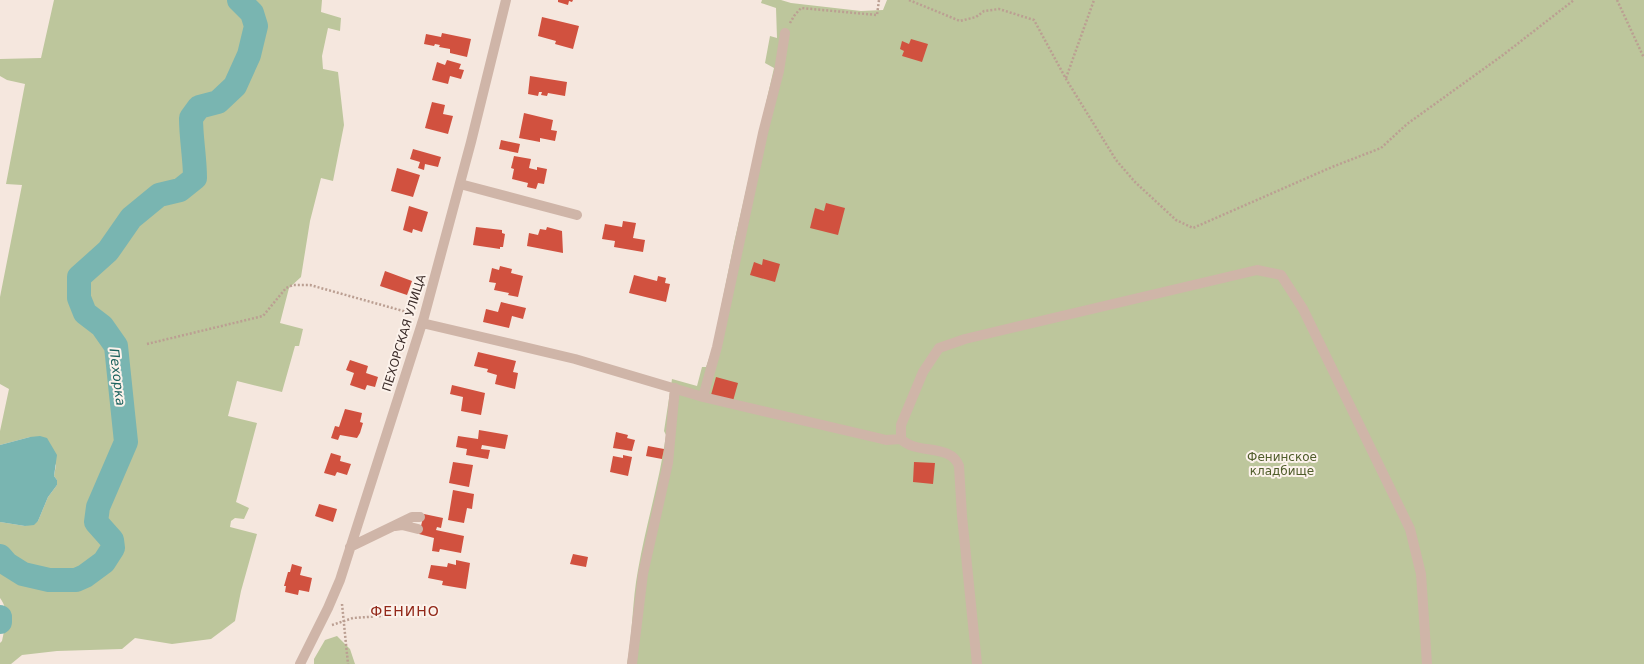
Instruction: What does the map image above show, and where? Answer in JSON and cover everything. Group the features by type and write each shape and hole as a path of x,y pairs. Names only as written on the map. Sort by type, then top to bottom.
{"street":[{"name":"ПЕХОРСКАЯ УЛИЦА","path":"300,664 328,608 340,580 423,320 460,184 506,0"},
{"path":"703,397 717,347 763,133 779,71 785,33"},
{"path":"460,184 577,215"},
{"path":"977,664 957,461 951,454 907,445 901,438 901,425 923,372 939,348 965,339 1257,270 1281,275 1303,309 1410,529 1421,574 1427,664"},
{"path":"423,320 575,359 703,397 886,440 901,438"},
{"path":"632,664 643,574 668,463 675,388"},
{"path":"350,547 412,517 420,518"},
{"path":"395,526 402,525 418,529"}],"path":[{"path":"785,33 794,16 801,8 877,15 879,0"},
{"path":"909,0 960,21 976,17 984,11 999,9 1034,20 1066,79 1116,160 1125,171 1176,220 1193,228 1382,148 1407,124 1503,55 1574,0"},
{"path":"1066,79 1094,0"},
{"path":"1617,0 1644,58"},
{"path":"147,344 263,316 280,294 286,288 293,285 310,286 423,320"},
{"path":"340,580 348,664"},
{"path":"316,632 344,620 360,617 397,615"}],"green space":[{"path":"54,0 322,0 321,12 341,18 340,31 328,28 322,56 323,69 338,72 344,125 333,181 321,178 310,221 301,277 289,288 280,323 303,329 299,346 295,346 282,392 237,381 228,416 257,423 236,502 249,508 244,519 235,518 231,521 230,527 257,534 241,591 235,621 211,639 172,644 135,638 122,649 57,651 22,655 11,664 0,664 0,643 2,641 6,613 0,598 0,522 25,526 38,521 48,497 57,485 57,480 54,476 56,465 30,437 0,445 0,431 9,389 0,384 0,297 22,185 6,184 25,84 7,80 0,76 0,59 41,58"},
{"name":"Фенинское кладбище","path":"762,0 781,0 791,3 861,11 883,10 887,0 1644,0 1644,664 627,664 636,582 663,452 666,435 664,431 672,379 697,386 702,367 706,367 713,347 734,243 774,68 765,63 770,36 777,38 776,8 761,3"},
{"path":"337,636 350,649 355,664 314,664 314,659 325,640"}],"water":[{"path":"40,436 47,438 57,455 54,476 57,480 57,485 48,497 38,521 34,525 25,526 0,522 0,445 30,437"}],"building":[{"path":"558,0 573,0 572,2 569,1 568,5 558,2"},
{"path":"542,17 579,26 573,49 555,44 556,41 538,36"},
{"path":"442,33 471,39 467,57 450,53 450,49 439,47 440,45 435,44 434,46 424,44 426,34 441,37"},
{"path":"911,39 928,44 922,62 902,56 904,51 900,49 902,41 909,44"},
{"path":"447,60 461,64 459,69 464,70 461,79 450,76 448,84 432,80 437,62 445,65"},
{"path":"530,76 567,82 565,96 548,93 547,96 541,95 542,92 539,92 538,96 528,94"},
{"path":"432,102 445,105 443,114 453,116 448,134 425,128"},
{"path":"524,113 553,120 551,130 557,131 555,141 540,138 540,142 519,138"},
{"path":"501,140 520,144 518,153 499,149"},
{"path":"413,149 441,157 438,167 425,164 424,170 418,168 420,162 410,159"},
{"path":"514,156 531,159 529,168 537,170 537,167 547,169 544,184 538,183 536,189 527,187 528,183 512,179 514,169 511,168"},
{"path":"397,168 420,175 413,197 391,191"},
{"path":"826,203 845,208 838,235 810,228 815,208 824,211"},
{"path":"409,206 428,212 422,232 413,229 412,233 403,230"},
{"path":"623,221 636,223 633,238 645,240 643,252 614,247 615,241 602,239 605,224 622,227"},
{"path":"476,227 502,230 502,233 505,234 503,247 500,247 500,249 473,245"},
{"path":"547,227 562,231 563,253 527,246 529,233 538,235 540,229 546,230"},
{"path":"763,259 780,264 775,282 750,275 754,262 762,265"},
{"path":"500,266 512,269 511,273 523,276 518,297 508,295 509,293 494,290 496,283 489,282 492,268 499,270"},
{"path":"385,271 412,281 407,295 380,286"},
{"path":"634,275 657,281 658,276 666,278 665,283 670,284 666,302 629,293"},
{"path":"501,302 526,308 523,319 512,316 509,328 483,322 486,309 498,312"},
{"path":"478,352 516,361 513,372 518,373 515,389 495,384 497,375 487,372 488,369 474,366"},
{"path":"350,360 368,366 366,373 378,377 375,387 367,385 365,390 350,385 354,373 346,370"},
{"path":"716,377 738,383 733,401 711,395"},
{"path":"452,385 485,393 481,415 461,411 463,397 450,394"},
{"path":"345,409 362,413 360,422 363,423 360,433 357,438 340,435 338,440 331,438 335,426 339,427"},
{"path":"479,430 508,435 505,449 482,445 481,449 490,450 488,459 466,455 467,449 456,447 458,436 478,439"},
{"path":"616,432 628,435 627,438 635,440 632,451 613,448"},
{"path":"648,446 664,449 662,459 646,456"},
{"path":"331,453 341,456 340,461 351,464 347,475 337,472 335,476 324,473"},
{"path":"623,455 632,457 628,476 610,472 613,456 623,458"},
{"path":"453,462 473,465 469,487 449,483"},
{"path":"914,462 935,463 933,484 913,482"},
{"path":"453,490 474,494 472,509 467,508 464,523 448,520"},
{"path":"319,504 337,509 333,522 315,516"},
{"path":"424,514 443,518 441,528 437,527 436,530 464,536 461,553 440,549 439,552 432,551 434,538 419,534"},
{"path":"573,554 588,557 586,567 570,564"},
{"path":"456,560 470,563 466,589 442,585 443,581 428,578 431,565 447,567 448,563 456,565"},
{"path":"292,564 302,567 300,575 312,578 309,592 299,590 298,595 285,592 286,586 284,586"}],"waterway":[{"name":"Пехорка","path":"0,556 7,564 23,574 49,580 76,580 85,576 104,562 113,548 112,540 96,522 98,507 126,442 116,346 102,326 85,313 79,298 79,277 108,251 131,218 159,195 180,190 195,178 191,118 199,107 218,102 235,86 249,55 256,26 252,13 239,0"},
{"name":"Пехорка","path":"0,617 0,622"}],"district":[{"name":"ФЕНИНО","path":"405,611"}]}
